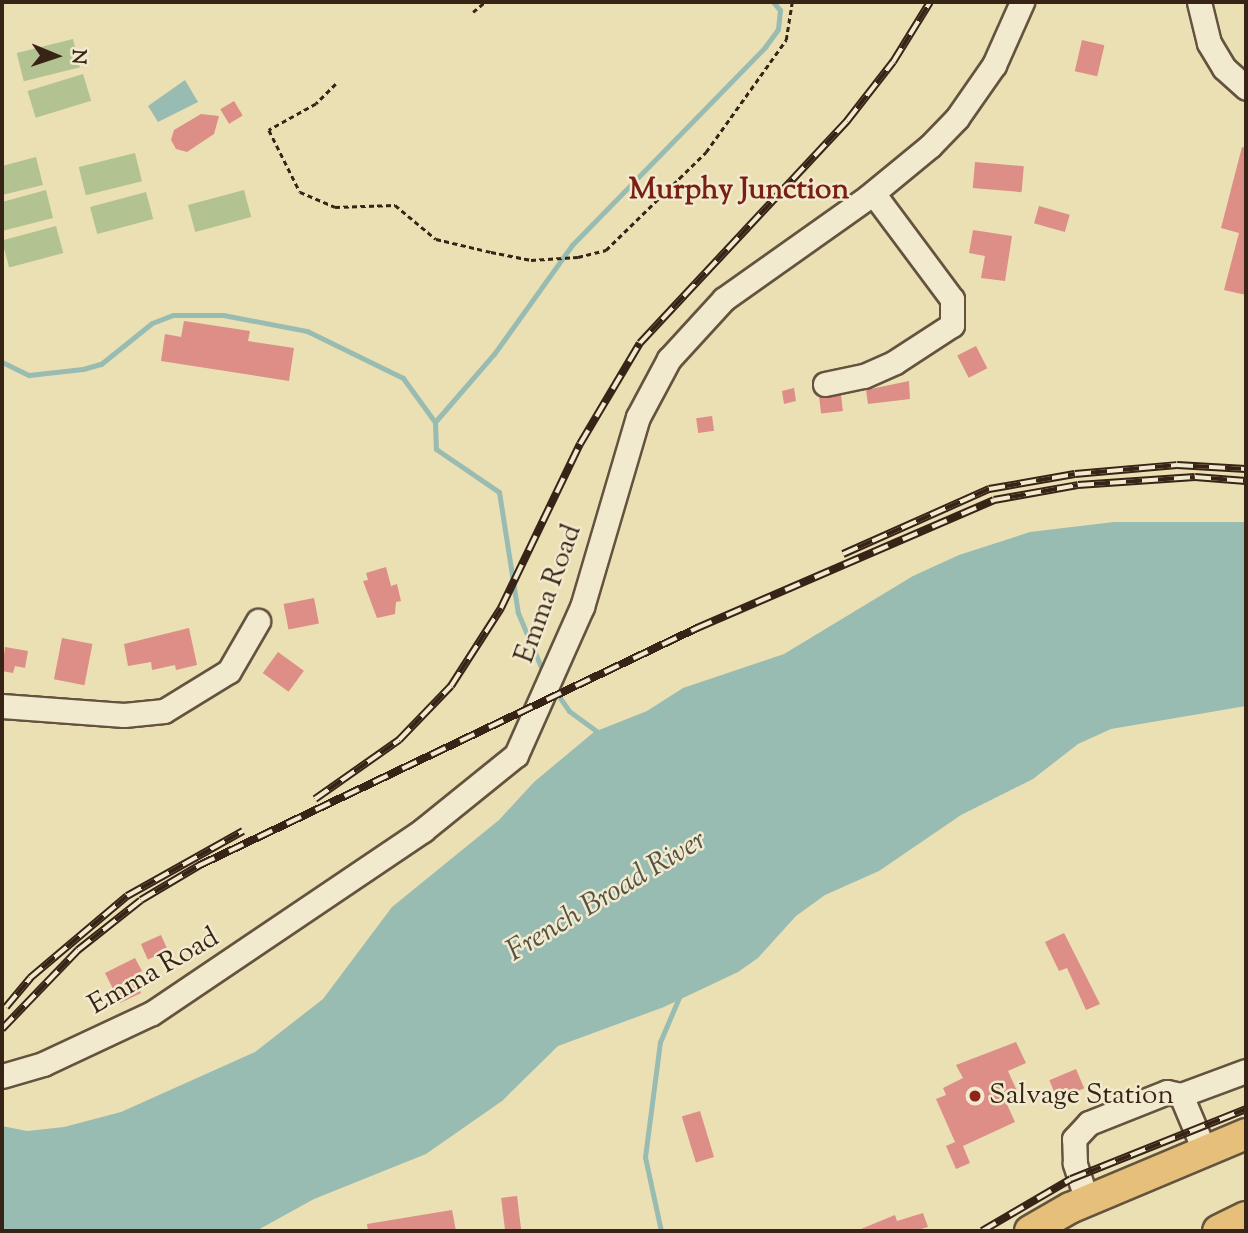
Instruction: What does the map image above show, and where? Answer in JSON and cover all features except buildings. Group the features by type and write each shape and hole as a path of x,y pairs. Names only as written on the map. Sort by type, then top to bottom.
{"highway":[{"path":"1219,1231 1246,1217"}],"main road":[{"path":"1030,1231 1087,1201 1246,1134"}],"street":[{"name":"Emma Road","path":"2,1076 43,1064 152,1013 231,964 488,781 516,755 582,607 638,417 669,359 724,299 873,193 957,118 995,65 1021,2"},
{"path":"1199,2 1209,43 1224,68 1246,88"},
{"path":"825,384 864,376 895,362 952,325 951,299 873,193"},
{"path":"2,706 124,715 164,710 229,671 258,621"},
{"path":"1087,1201 1075,1163 1074,1139 1089,1123 1167,1093 1181,1095 1246,1071"},
{"path":"1181,1095 1204,1150"}],"path":[{"path":"473,12 485,2"},
{"path":"336,84 316,104 269,130 300,192 335,207 395,205 436,239 531,260 578,257 606,250 706,152 786,40 792,2"}],"green space":[{"path":"73,39 80,67 24,81 17,53"},
{"path":"83,74 91,101 36,118 28,91"},
{"path":"135,153 142,181 86,195 79,167"},
{"path":"36,157 43,185 2,195 2,166"},
{"path":"46,190 53,218 2,231 2,202"},
{"path":"244,190 251,217 195,232 188,205"},
{"path":"146,192 153,219 97,234 90,207"},
{"path":"56,226 63,253 9,268 2,240"}],"water":[{"path":"185,80 198,102 158,122 148,106"},
{"name":"French Broad River","path":"1114,522 1246,522 1246,706 1111,729 1078,744 1033,779 961,815 879,871 825,895 796,916 758,958 738,972 664,1007 558,1046 502,1101 426,1154 314,1199 256,1231 2,1231 2,1126 27,1131 64,1127 121,1112 255,1052 323,999 392,907 499,820 534,782 594,732 647,711 683,688 784,654 913,576 959,555 1030,532"}],"waterway":[{"path":"435,422 494,354 572,245 765,47 778,29 780,10 773,2"},
{"path":"2,362 29,375 83,369 101,364 152,323 173,315 223,315 307,331 403,378 435,422 436,449 499,492 518,613 544,674"},
{"path":"553,688 569,711 601,734"},
{"path":"661,1231 645,1157 660,1042 680,995"}],"railway":[{"path":"315,799 399,740 451,686 501,608 580,444 640,343 847,121 893,62 930,2"},
{"path":"843,554 989,489 1075,474 1177,465 1246,469"},
{"path":"2,1029 78,950 141,900 200,865 697,628 994,500 1078,485 1195,477 1246,481"},
{"path":"6,1007 30,978 127,896 243,831"},
{"path":"982,1231 1071,1179 1246,1109"}],"place":[{"name":"Salvage Station","path":"975,1096"}],"district":[{"name":"Murphy Junction","path":"739,191"}]}
